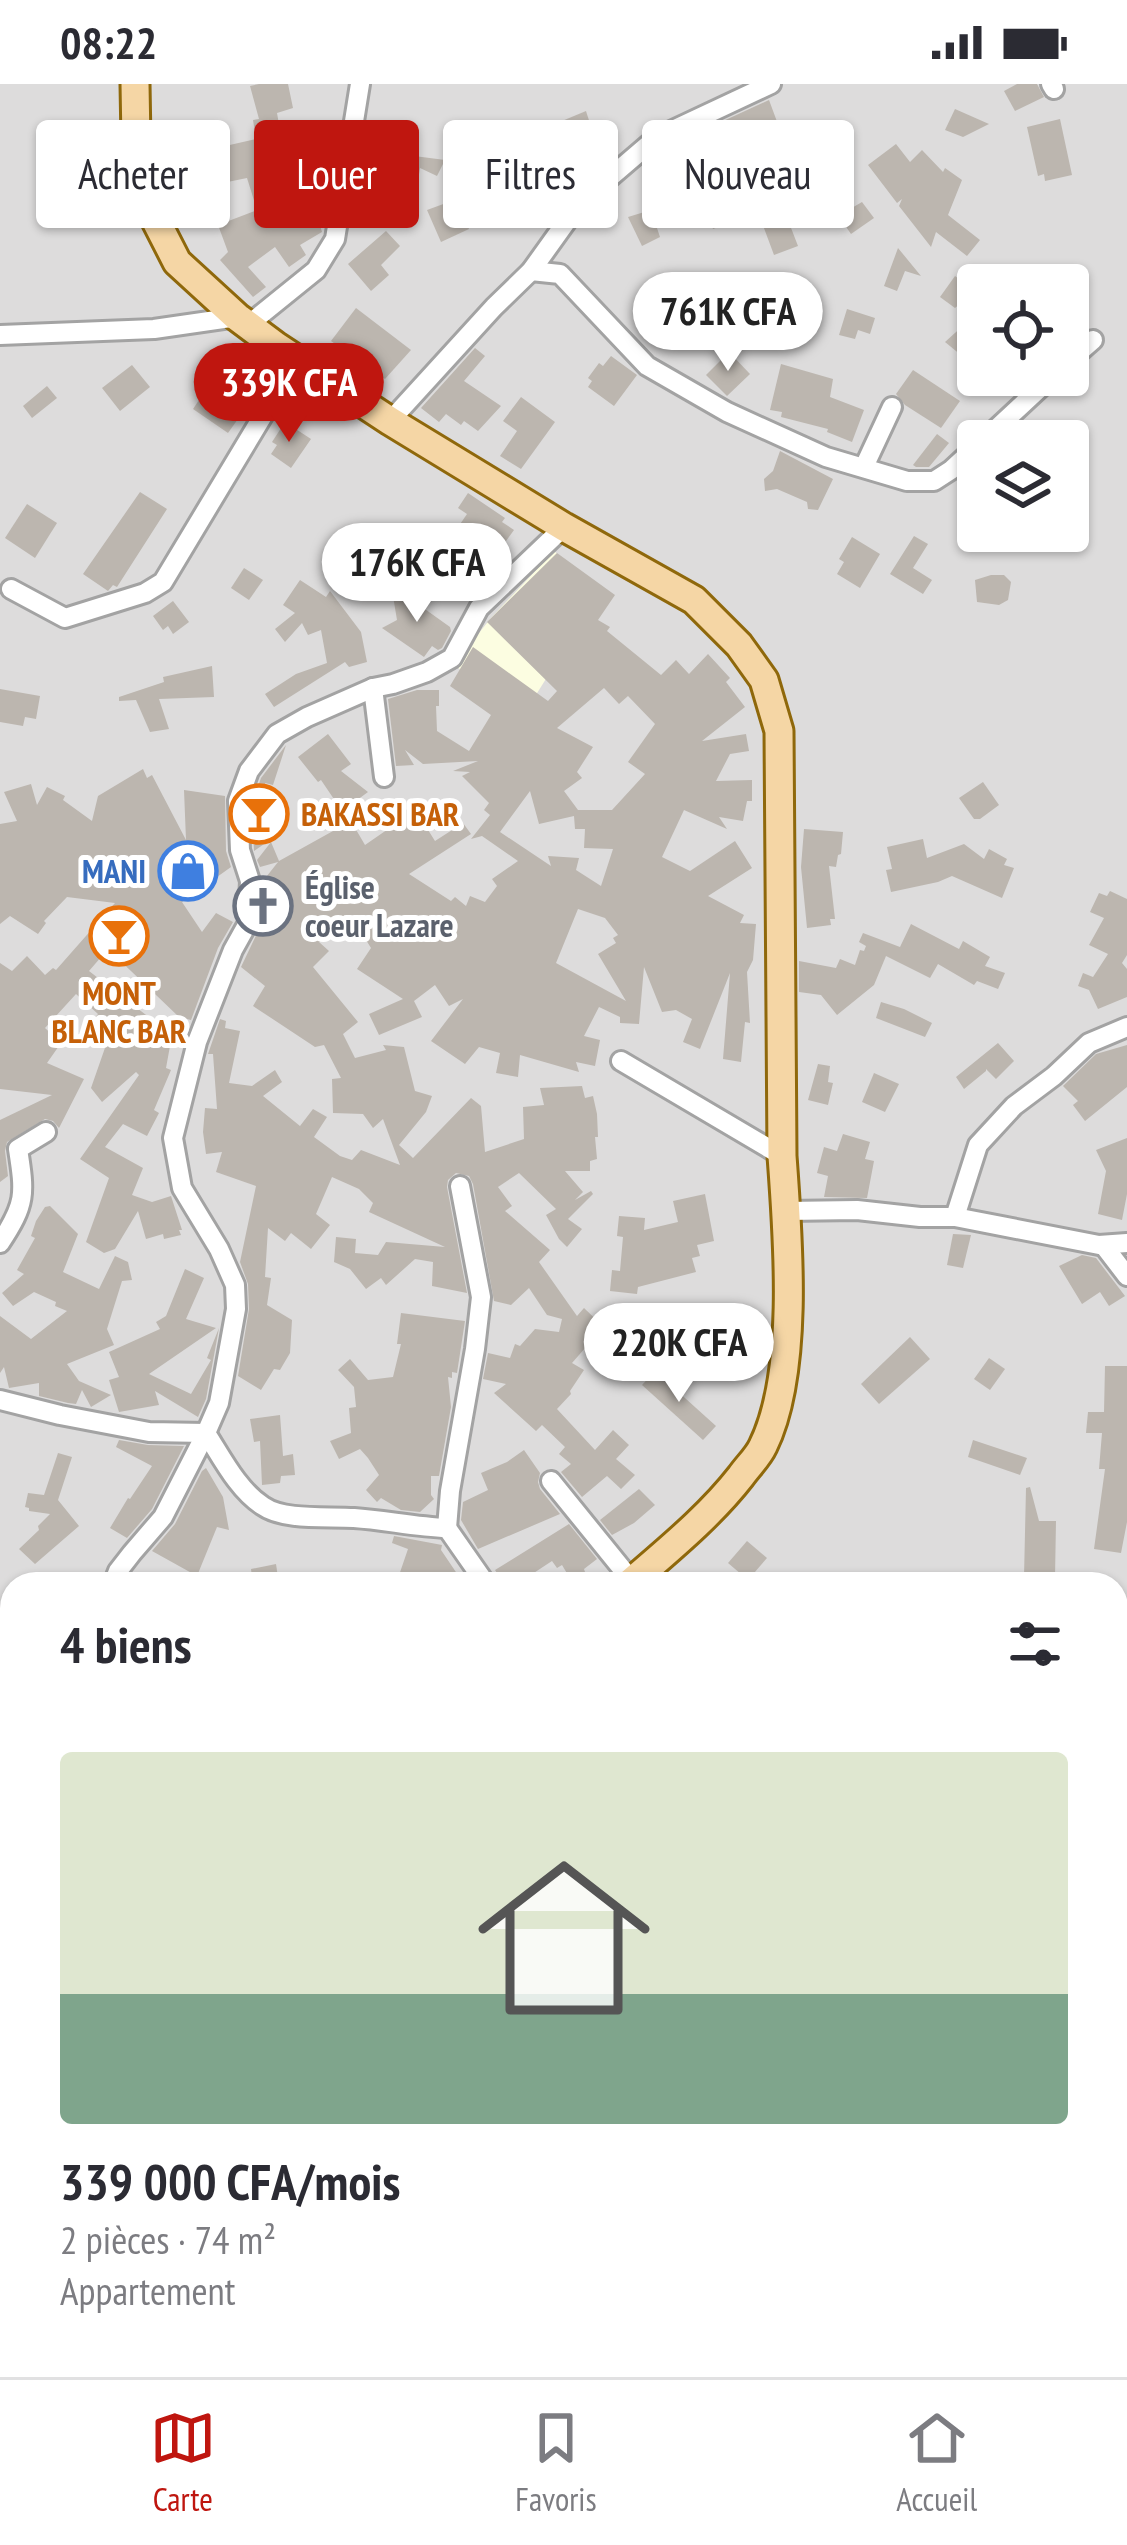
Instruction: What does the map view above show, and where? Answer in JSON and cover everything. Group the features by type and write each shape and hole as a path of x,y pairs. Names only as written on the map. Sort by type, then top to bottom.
{"main road":[{"path":"135,84 136,141 154,218 177,262 243,321 390,421 694,600 739,645 764,680 778,731 787,1335 780,1395 762,1448 720,1502 643,1572"}],"street":[{"path":"0,335 243,321 316,270 335,238 360,84"},
{"path":"390,421 531,271 579,204 656,138 771,84"},
{"path":"531,271 560,274 647,366 727,412 826,457 907,482 934,482 957,462"},
{"path":"1089,344 1093,340"},
{"path":"10,590 65,618 164,582 297,359"},
{"path":"1005,420 1031,396"},
{"path":"864,467 892,407"},
{"path":"118,1572 163,1517 206,1433 219,1403 236,1309 235,1285 219,1249 182,1188 173,1138 197,1042 248,923 250,881 240,850 238,801 249,771 277,734 373,688 427,672 452,658 479,608 564,527"},
{"path":"373,688 384,777"},
{"path":"955,1217 978,1145 1014,1106 1089,1043 1127,1027"},
{"path":"622,1061 782,1156"},
{"path":"0,1243 25,1192 18,1149 46,1132"},
{"path":"460,1186 481,1297 447,1528 478,1572"},
{"path":"786,1210 955,1217 1104,1246 1127,1243"},
{"path":"1104,1246 1127,1276"},
{"path":"0,1400 149,1432 206,1433"},
{"path":"206,1433 237,1480 268,1510 447,1528"},
{"path":"551,1481 622,1572"}],"shaded area":[{"path":"0,84 1127,84 1127,1572 0,1572"},
{"path":"554,551 604,594 519,722 454,664"}],"building":[{"path":"288,84 293,108 277,113 278,120 254,120 254,126 253,120 259,119 250,86"},
{"path":"1017,84 1037,84 1044,97 1015,111 1004,91"},
{"path":"769,100 776,120 725,120"},
{"path":"955,109 989,124 963,137 945,130"},
{"path":"586,111 589,120 564,120"},
{"path":"1060,119 1072,175 1045,181 1044,174 1038,176 1027,127"},
{"path":"254,139 254,200 247,178 230,181 230,145"},
{"path":"896,144 910,162 922,150 943,172 945,168 962,180 948,215 980,240 967,256 936,232 931,247 899,206 902,199 897,203 868,165"},
{"path":"419,157 443,160 437,176 420,168 419,174"},
{"path":"862,202 874,218 851,234 847,228 854,228 854,207"},
{"path":"443,204 443,228 469,229 441,242 427,210"},
{"path":"254,211 254,228 321,228 322,232 300,245 306,255 289,267 275,247 248,267 266,287 253,297 220,260 228,252 219,228 230,228 230,220"},
{"path":"642,213 642,228 657,228 660,237 642,246 628,217"},
{"path":"764,228 791,228 798,246 774,255"},
{"path":"386,231 400,246 381,265 389,275 371,291 348,264"},
{"path":"898,248 921,276 905,271 897,291 884,286"},
{"path":"955,276 957,278 957,306 940,297"},
{"path":"356,308 411,350 385,379 331,341"},
{"path":"847,309 875,318 870,334 858,330 855,339 839,335"},
{"path":"957,331 957,352 945,342"},
{"path":"475,348 485,356 464,381 501,406 478,431 446,414 439,422 421,408"},
{"path":"729,352 750,374 727,396 706,375"},
{"path":"611,356 637,375 614,406 588,387 592,381 588,378 599,363 603,366"},
{"path":"781,364 833,379 830,397 864,410 852,442 770,410"},
{"path":"132,365 150,387 120,411 102,388"},
{"path":"913,370 960,401 941,428 896,394"},
{"path":"209,385 245,409 228,433 193,409"},
{"path":"47,386 57,398 32,418 23,406"},
{"path":"521,397 555,422 521,469 500,456 517,431 503,421"},
{"path":"285,422 311,439 291,468 271,454 277,445 272,442"},
{"path":"937,434 949,443 929,467 913,465"},
{"path":"780,451 833,479 818,510 808,509 807,502 777,489 765,491 764,479 773,471"},
{"path":"140,492 167,509 117,587 108,591 83,574"},
{"path":"468,493 505,518 502,522 514,530 490,563 450,539 467,514 458,508"},
{"path":"27,504 57,523 35,558 5,538"},
{"path":"914,536 928,544 913,568 932,580 923,594 890,574"},
{"path":"852,537 880,554 860,588 837,574 844,562 839,559"},
{"path":"557,553 615,595 598,620 610,627 607,631 661,675 676,660 689,674 708,654 730,678 726,682 745,707 702,741 746,734 749,751 730,754 716,781 752,780 752,801 747,801 743,821 719,817 727,829 684,810 662,857 690,871 735,841 752,868 708,896 744,915 740,923 756,924 753,960 747,972 750,1023 745,1022 741,1062 723,1059 730,973 700,1049 683,1042 692,1019 676,1010 662,1012 644,967 639,1024 620,1023 620,1017 599,1007 584,1036 600,1040 595,1066 576,1062 579,1072 520,1055 518,1077 496,1073 500,1053 479,1047 465,1064 431,1041 463,999 449,1006 435,985 414,1001 422,1017 379,1035 369,1014 403,999 357,969 371,948 353,919 319,942 329,951 313,967 358,1022 343,1034 355,1058 386,1050 383,1045 404,1047 415,1091 432,1096 426,1112 399,1145 413,1158 471,1098 481,1106 485,1152 524,1139 523,1107 544,1105 540,1088 582,1086 585,1098 593,1096 597,1159 590,1161 590,1171 565,1171 583,1192 575,1200 593,1194 568,1219 582,1229 567,1247 546,1215 556,1209 519,1173 498,1187 512,1206 505,1211 550,1250 539,1262 577,1316 584,1308 632,1354 620,1366 593,1339 572,1363 584,1370 557,1409 595,1450 613,1430 629,1445 616,1459 635,1475 621,1489 607,1476 582,1497 561,1472 571,1464 559,1454 565,1447 542,1425 536,1431 494,1393 506,1384 483,1379 488,1353 510,1358 515,1344 520,1346 535,1329 559,1332 562,1319 547,1315 529,1288 511,1305 494,1301 469,1176 456,1173 447,1187 467,1293 432,1286 433,1262 415,1259 386,1285 381,1278 366,1289 350,1269 334,1262 336,1237 356,1239 355,1253 378,1255 386,1242 445,1247 369,1212 373,1203 359,1189 332,1177 316,1214 330,1225 311,1249 291,1233 285,1241 268,1228 265,1277 271,1278 267,1305 292,1320 290,1353 261,1390 238,1376 249,1309 248,1284 240,1262 256,1186 216,1172 222,1152 206,1154 203,1132 205,1108 217,1109 213,1054 208,1054 220,1019 226,1021 225,1028 240,1031 229,1083 252,1086 275,1070 282,1082 263,1096 300,1126 313,1109 327,1117 314,1137 352,1160 361,1150 400,1165 383,1119 373,1128 363,1114 333,1113 332,1079 341,1078 324,1045 315,1047 253,1006 265,986 241,967 261,925 263,881 278,862 260,867 257,860 271,842 279,861 351,821 365,845 413,806 435,841 463,823 471,834 409,874 451,901 455,897 466,906 470,896 485,902 497,886 492,879 518,861 482,836 471,839 490,815 484,810 489,803 462,776 470,772 453,771 478,761 423,764 405,750 414,765 396,766 388,699 417,690 439,690 437,731 469,751 491,715 450,686 473,647 548,701 557,691 487,622","holes":["604,688 619,704 628,696 655,724 628,762 645,774 612,810 578,810 564,791 582,778 577,772 593,747 557,728","530,791 539,824 574,816 575,829 585,829 584,848 613,849 601,886 576,870 579,858 548,856 551,866 500,832","578,909 605,918 618,935 613,938 616,943 598,954 626,1001 556,963"]},
{"path":"244,568 263,580 249,600 231,588"},
{"path":"1004,575 1011,582 1008,600 999,605 977,602 975,580"},
{"path":"300,580 326,597 330,591 361,632 367,662 349,667 345,662 274,707 265,694 296,674 327,663 321,630 308,635 302,623 285,642 275,629 295,613 283,605"},
{"path":"419,590 422,607 451,631 442,648 432,646 424,657 382,628 397,620 393,596"},
{"path":"173,601 189,622 173,634 168,626 163,630 153,616"},
{"path":"212,666 214,697 159,699 169,729 150,732 136,700 119,701 119,697 164,682 163,677"},
{"path":"0,689 40,696 36,719 25,717 23,726 0,722"},
{"path":"328,734 351,764 341,771 368,792 342,811 298,757"},
{"path":"286,745 273,785 265,783 262,822 270,840 254,851 252,803 261,778"},
{"path":"143,769 147,778 152,775 186,840 184,790 225,796 226,851 231,867 182,902 202,932 216,913 233,922 191,1020 179,1017 108,949 89,971 172,1035 166,1068 171,1070 147,1136 123,1124 105,1147 143,1168 132,1195 152,1202 171,1196 181,1235 146,1239 138,1211 115,1249 104,1253 86,1242 109,1178 80,1159 139,1075 136,1072 102,1102 91,1088 106,1045 85,1030 98,1014 76,994 45,1028 61,1043 47,1063 84,1079 59,1128 45,1119 7,1142 8,1176 0,1182 0,1120 52,1095 0,1089 0,963 12,971 27,956 45,975 56,970 115,903 67,897 38,934 10,916 0,924 0,824 17,821 4,792 31,784 37,805 47,787 65,796 63,800 92,821 98,796"},
{"path":"983,782 999,805 974,819 959,798"},
{"path":"804,829 843,832 836,867 829,866 835,919 830,919 831,925 807,928 801,867"},
{"path":"923,839 927,858 964,844 984,859 989,849 1007,859 1004,865 1014,868 1002,898 952,876 891,892 887,847"},
{"path":"1110,891 1127,899 1127,955 1122,963 1127,969 1127,997 1098,1009 1089,990 1078,986 1083,973 1093,977 1108,954 1089,945 1104,918 1090,912 1099,893 1107,896"},
{"path":"911,924 959,949 963,941 990,957 985,966 1005,973 998,989 977,981 974,985 938,964 930,978 886,956 874,985 837,1015 821,995 799,992 799,961 836,968 840,959 855,965 866,946 859,942 863,933 900,947"},
{"path":"881,1002 932,1023 925,1037 876,1018"},
{"path":"998,1043 1014,1061 996,1079 986,1069 964,1089 956,1077"},
{"path":"1127,1045 1127,1087 1085,1121 1073,1105 1078,1101 1063,1086 1096,1054"},
{"path":"818,1064 830,1066 828,1082 833,1083 828,1105 808,1100"},
{"path":"874,1073 899,1084 885,1112 862,1102"},
{"path":"843,1134 870,1142 865,1159 874,1161 867,1198 824,1197 828,1176 817,1173 824,1147 837,1151"},
{"path":"1127,1138 1122,1220 1098,1214 1106,1171 1096,1150"},
{"path":"705,1194 714,1241 697,1245 700,1256 692,1258 696,1272 638,1287 637,1294 610,1291 612,1270 620,1271 623,1237 617,1236 619,1216 645,1218 644,1230 678,1222 673,1201"},
{"path":"50,1206 78,1234 63,1272 99,1289 115,1256 128,1262 132,1280 122,1281 107,1329 114,1345 67,1364 79,1381 111,1395 91,1407 82,1390 76,1404 68,1403 39,1396 39,1383 9,1388 4,1367 0,1373 0,1316 31,1339 67,1311 34,1292 13,1306 2,1293 24,1274 17,1270 35,1238 31,1236 36,1221"},
{"path":"953,1234 971,1235 963,1268 947,1265"},
{"path":"1082,1255 1096,1258 1125,1296 1109,1306 1100,1292 1082,1304 1059,1266"},
{"path":"185,1269 204,1278 186,1319 216,1328 149,1374 191,1394 211,1360 207,1358 219,1328 206,1399 198,1417 155,1391 159,1405 119,1412 109,1380 119,1377 109,1352 160,1329 156,1322 166,1316"},
{"path":"401,1313 465,1321 457,1373 448,1377 451,1407 439,1476 431,1476 434,1499 420,1512 401,1510 381,1498 377,1502 366,1490 379,1475 368,1458 360,1449 339,1459 330,1441 351,1433 349,1408 356,1407 354,1387 338,1370 350,1359 368,1380 393,1377 401,1344 397,1344"},
{"path":"910,1337 930,1359 879,1404 861,1384"},
{"path":"989,1358 1005,1369 990,1390 974,1379"},
{"path":"1105,1366 1127,1366 1127,1522 1121,1553 1094,1549 1105,1469 1099,1469 1102,1433 1086,1433 1088,1412 1104,1412"},
{"path":"655,1371 716,1426 703,1440 642,1385"},
{"path":"280,1415 283,1456 293,1454 295,1475 262,1485 260,1441 254,1442 250,1419"},
{"path":"119,1440 184,1446 152,1509 127,1538 110,1528 152,1466 116,1447"},
{"path":"973,1440 1027,1458 1020,1475 968,1457"},
{"path":"524,1450 540,1473 540,1489 560,1514 478,1549 461,1520 463,1502 488,1490 481,1473"},
{"path":"58,1453 72,1457 58,1500 79,1526 35,1564 19,1549 50,1514 25,1507 28,1493 44,1495"},
{"path":"206,1468 223,1497 229,1530 217,1527 199,1572 190,1572 152,1551 175,1524"},
{"path":"1030,1487 1039,1521 1056,1521 1055,1572 1024,1572 1026,1488"},
{"path":"639,1489 655,1505 612,1535 600,1520"},
{"path":"569,1524 597,1559 585,1572 566,1572 552,1561 535,1572 495,1570"},
{"path":"394,1536 442,1545 456,1572 400,1572 408,1549 392,1543"},
{"path":"747,1541 767,1558 755,1572 739,1572 728,1563"},
{"path":"276,1564 277,1572 251,1572"}],"place":[{"name":"BAKASSI BAR","path":"259,814"},
{"name":"MANI","path":"188,871"},
{"name":"Église coeur Lazare","path":"263,906"},
{"name":"MONT BLANC BAR","path":"119,936"}]}
